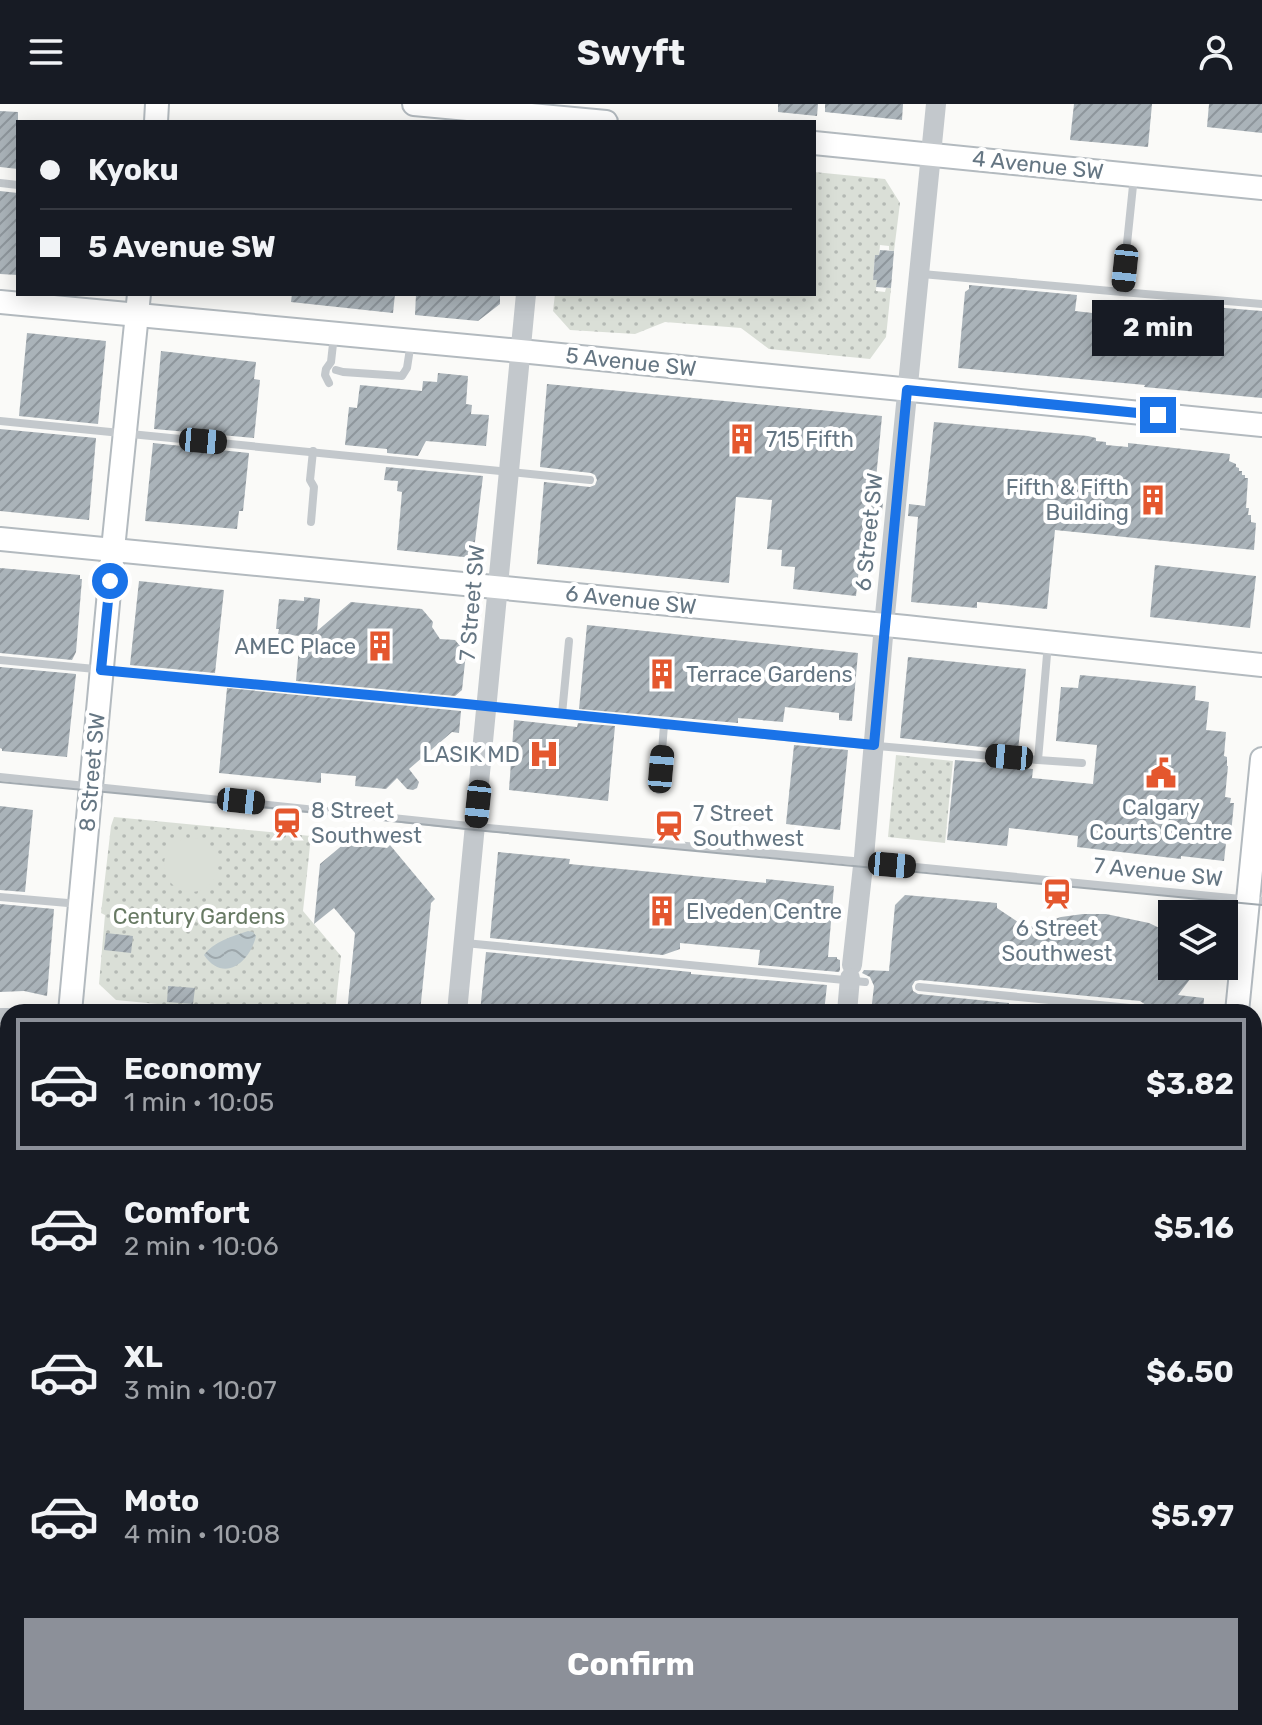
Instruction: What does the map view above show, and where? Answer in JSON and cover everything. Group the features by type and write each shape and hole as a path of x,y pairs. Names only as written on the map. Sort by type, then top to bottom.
{"main road":[{"path":"414,104 591,120"},
{"name":"4 Avenue SW","path":"816,143 1262,188"},
{"name":"5 Avenue SW","path":"0,302 138,305 334,334 1262,425"},
{"name":"8 Street SW","path":"71,1004 138,305"},
{"name":"6 Avenue SW","path":"0,539 1262,665"},
{"path":"1238,1004 1255,900 1262,759"}],"street":[{"name":"6 Street SW","path":"849,1004 854,976 884,625 936,104"},
{"name":"7 Street SW","path":"458,1004 526,296"}],"lane":[{"path":"1122,292 1134,175"},
{"path":"919,274 1262,304"},
{"path":"334,334 333,366 355,373 402,376 407,368 411,341"},
{"path":"0,421 590,480"},
{"path":"311,522 313,451"},
{"path":"562,714 569,641"},
{"path":"1038,760 1048,642"},
{"path":"0,660 1082,763"},
{"path":"659,790 664,725"},
{"name":"7 Avenue SW","path":"0,777 475,826 1255,900"},
{"path":"0,897 80,904"},
{"path":"464,943 854,976"},
{"path":"919,987 998,991 1101,1004"}],"green space":[{"path":"816,172 885,179 900,203 894,251 889,250 889,246 880,245 879,255 875,255 873,280 877,280 876,291 885,292 886,288 891,288 886,337 870,359 769,349 741,328 665,322 635,334 570,330 553,311 555,296 816,296"},
{"path":"896,755 953,761 945,843 888,837"},
{"name":"Century Gardens","path":"114,817 311,836 303,911 341,956 336,1004 157,1004 116,1000 99,984 105,915 101,913"},
{"path":"191,838 210,846 218,865 210,884 191,892 172,884 164,865 172,846"}],"water":[{"path":"248,931 256,936 253,945 235,966 220,968 204,955 218,943"}],"building":[{"path":"778,104 818,104 817,116 778,112"},
{"path":"825,104 903,104 902,120 825,112"},
{"path":"1074,104 1152,104 1148,147 1070,140"},
{"path":"1209,104 1262,104 1262,133 1207,127"},
{"path":"0,111 18,112 16,169 0,167"},
{"path":"0,191 16,193 16,275 0,274"},
{"path":"880,250 894,251 891,288 876,287 877,280 873,280 875,255 879,255"},
{"path":"969,285 1077,295 1075,311 1145,319 1151,318 1152,302 1262,311 1262,398 958,368 965,292"},
{"path":"292,296 395,296 393,313 291,302"},
{"path":"416,296 500,296 500,304 478,321 415,315"},
{"path":"27,333 106,341 98,424 19,416"},
{"path":"161,351 256,362 254,379 260,380 254,438 154,429"},
{"path":"438,373 468,376 466,404 472,405 471,414 489,415 486,446 426,441 418,456 345,445 349,407 357,408 360,385 422,391 423,381 437,382"},
{"path":"547,384 882,416 874,500 883,501 882,514 865,512 856,596 793,589 795,567 781,566 782,550 767,549 772,500 736,497 729,583 537,564 544,482 590,487 597,480 591,473 540,467"},
{"path":"934,422 1088,436 1106,442 1106,445 1128,447 1128,443 1230,454 1229,461 1236,464 1242,475 1248,478 1246,508 1249,508 1251,522 1256,523 1254,550 1055,530 1047,609 977,602 977,608 911,602 918,517 908,516 909,504 925,506"},
{"path":"0,429 96,438 89,520 0,511"},
{"path":"153,443 249,453 243,511 239,511 237,529 145,521"},
{"path":"386,467 483,476 473,558 397,550 402,492 397,491 398,481 384,480"},
{"path":"1155,565 1256,576 1250,628 1150,617"},
{"path":"0,568 80,575 76,652 72,660 0,653"},
{"path":"139,581 224,590 215,673 130,665"},
{"name":"AMEC Place","path":"304,597 320,599 317,631 351,602 422,609 433,622 432,627 440,639 455,640 466,653 462,690 455,696 296,681 300,636 278,634 279,629 276,629 279,599 304,601"},
{"name":"Terrace Gardens","path":"587,625 858,653 852,721 839,720 839,713 785,707 783,722 738,718 738,723 579,709"},
{"path":"908,657 1026,669 1018,751 900,738"},
{"path":"0,667 76,674 67,757 2,751"},
{"name":"Calgary Courts Centre","path":"1080,675 1196,686 1195,700 1209,702 1206,730 1226,732 1224,756 1227,757 1228,766 1225,797 1231,798 1230,803 1234,803 1224,861 1077,847 1078,836 1009,828 1007,846 947,840 955,760 1016,765 1033,769 1032,778 1093,784 1097,745 1056,741 1061,687 1078,688"},
{"path":"227,688 461,711 459,733 452,732 409,769 419,782 413,790 407,789 397,778 386,789 355,786 356,776 321,773 321,783 219,773"},
{"path":"514,720 577,727 578,723 615,726 608,801 509,790"},
{"path":"794,745 848,750 840,830 786,824"},
{"path":"0,806 33,810 25,892 0,890"},
{"path":"345,843 387,848 390,845 435,899 431,903 421,1004 348,1004 355,933 334,908 314,924 320,864"},
{"name":"Elveden Centre","path":"498,852 570,859 569,864 766,883 766,879 834,886 828,957 840,960 840,970 758,965 760,950 680,943 680,949 663,955 490,938"},
{"path":"905,895 997,903 997,908 1027,928 1061,917 1106,914 1158,927 1158,980 1189,980 1178,995 1204,998 1204,1004 1144,1004 1140,1001 920,980 912,986 918,994 1009,1004 872,1004 874,986 870,977 862,973 864,970 889,971 895,905"},
{"path":"0,904 54,909 47,996 24,991 0,992"},
{"path":"106,933 133,936 131,953 104,950"},
{"path":"486,952 827,985 825,1004 481,1004"},
{"path":"168,986 195,988 193,1004 167,1002"}],"tram line":[{"path":"0,782 1262,905"}],"place":[{"name":"715 Fifth","path":"742,439"},
{"name":"Fifth & Fifth Building","path":"1153,500"},
{"name":"AMEC Place","path":"380,646"},
{"name":"Terrace Gardens","path":"662,674"},
{"name":"LASIK MD","path":"544,754"},
{"name":"Calgary Courts Centre","path":"1161,773"},
{"name":"8 Street Southwest","path":"287,823"},
{"name":"7 Street Southwest","path":"669,826"},
{"name":"6 Street Southwest","path":"1057,894"},
{"name":"Elveden Centre","path":"662,911"}],"route":[{"path":"110,581 101,670 874,745 907,390 1158,415"}]}
